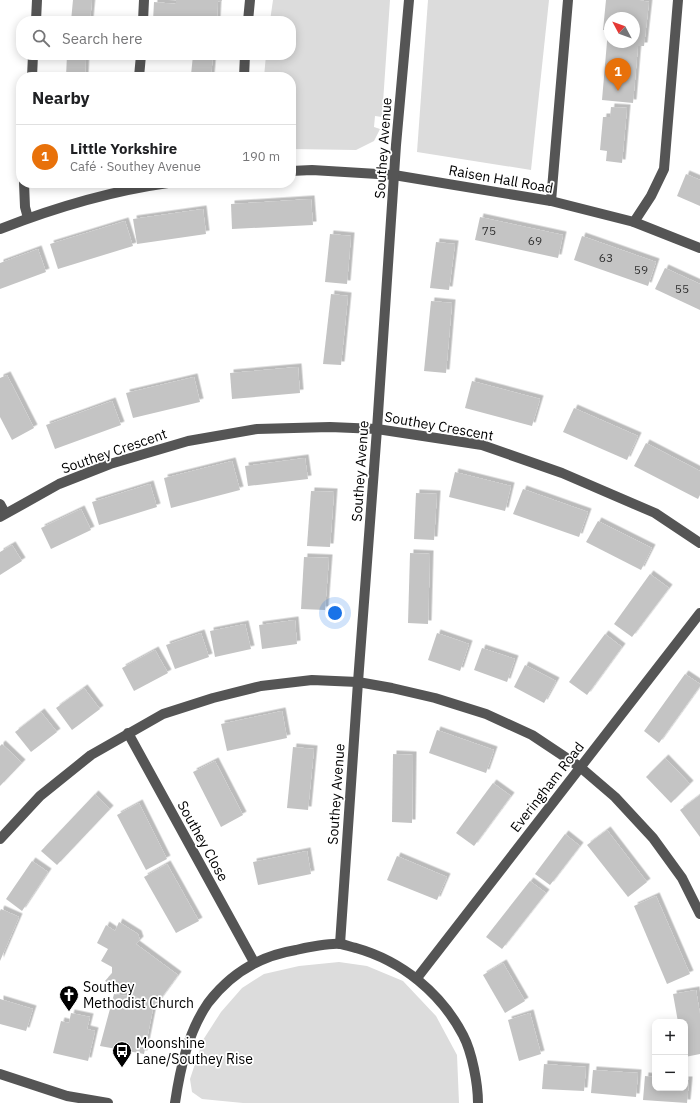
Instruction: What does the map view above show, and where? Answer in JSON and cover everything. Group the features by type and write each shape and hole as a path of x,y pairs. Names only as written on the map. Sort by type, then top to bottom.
{"street":[{"path":"36,16 37,0"},
{"path":"143,16 144,0"},
{"path":"248,16 250,0"},
{"name":"Southey Avenue","path":"340,944 394,175 409,0"},
{"path":"551,201 568,0"},
{"path":"634,222 651,196 664,169 678,0"},
{"path":"32,72 33,60"},
{"path":"140,72 141,60"},
{"path":"244,72 245,60"},
{"name":"Raisen Hall Road","path":"296,171 312,170 394,175 551,201 634,222 700,248"},
{"path":"24,188 25,207 28,218"},
{"path":"0,229 28,218 85,200 134,188"},
{"name":"Southey Crescent","path":"3,515 59,484 110,464 188,441 257,429 330,427 377,429 482,445 562,473 654,513 700,543"},
{"path":"0,504 3,515"},
{"name":"Everingham Road","path":"417,978 700,612"},
{"path":"0,839 40,796 91,755 163,714 213,698 261,686 312,680 358,682 435,698 486,714 532,735 580,767 615,797 653,838 682,878 700,914"},
{"name":"Southey Close","path":"128,733 254,962"},
{"path":"175,1103 182,1066 192,1032 208,1004 229,980 254,962 280,953 308,947 340,944 365,951 388,960 417,978 444,1006 464,1036 473,1065 478,1103"},
{"path":"0,1074 67,1096 108,1103"}],"shaded area":[{"path":"273,0 390,0 382,117 375,116 374,127 380,129 374,141 356,150 296,149 296,72 264,72 266,60 296,60 296,16 271,16"},
{"path":"428,0 549,0 531,170 417,152"},
{"path":"339,962 367,966 403,981 436,1016 457,1055 459,1103 243,1103 202,1099 192,1092 190,1079 203,1040 221,1012 242,988 264,974 299,966"}],"building":[{"path":"73,0 92,0 90,16 71,16"},
{"path":"176,0 222,0 221,2 218,1 217,16 153,16 154,2 176,4"},
{"path":"606,0 639,0 649,2 644,46 640,46 640,12 605,12"},
{"path":"606,48 638,48 633,103 602,100"},
{"path":"67,60 86,60 85,72 66,72"},
{"path":"192,60 213,60 211,72 191,72"},
{"path":"611,107 627,108 622,163 606,161 607,151 600,150 603,117 610,117"},
{"path":"686,174 700,180 700,206 677,196"},
{"path":"311,199 313,225 232,229 231,204"},
{"path":"203,209 206,234 137,244 133,219"},
{"path":"480,217 563,235 558,258 475,240"},
{"path":"125,221 133,246 58,269 50,244"},
{"path":"330,234 351,236 347,284 325,282"},
{"path":"582,236 656,262 648,286 574,260"},
{"path":"436,242 455,244 449,290 430,288"},
{"path":"38,249 46,272 0,289 0,263"},
{"path":"665,268 700,284 700,310 655,289"},
{"path":"331,294 348,296 341,365 323,364"},
{"path":"431,301 452,303 446,373 424,371"},
{"path":"298,367 300,393 232,399 230,373"},
{"path":"7,375 34,428 12,440 0,417 0,378"},
{"path":"194,377 200,402 133,418 126,393"},
{"path":"472,381 540,399 532,426 465,408"},
{"path":"112,401 121,425 55,449 46,425"},
{"path":"574,408 638,436 627,460 563,432"},
{"path":"646,443 700,471 700,495 698,499 634,466"},
{"path":"305,458 308,479 248,486 245,466"},
{"path":"232,461 240,490 171,508 164,478"},
{"path":"455,472 511,486 505,511 449,497"},
{"path":"150,484 157,507 99,525 92,502"},
{"path":"523,489 588,512 579,537 513,514"},
{"path":"311,491 334,492 330,547 307,546"},
{"path":"416,493 437,494 434,540 414,539"},
{"path":"81,509 91,530 51,549 41,528"},
{"path":"598,521 652,548 641,570 586,542"},
{"path":"12,545 22,561 0,575 0,552"},
{"path":"410,553 430,554 428,624 408,623"},
{"path":"304,557 329,558 325,610 301,609"},
{"path":"650,574 669,588 632,637 614,624"},
{"path":"295,620 297,644 262,649 259,625"},
{"path":"245,624 251,649 215,657 210,631"},
{"path":"201,633 209,657 175,669 166,645"},
{"path":"437,633 469,644 460,671 428,660"},
{"path":"605,634 622,647 587,695 569,682"},
{"path":"482,648 515,659 507,682 474,670"},
{"path":"155,650 168,673 134,691 122,668"},
{"path":"525,665 556,681 544,703 514,687"},
{"path":"685,674 700,684 700,686 659,743 644,731"},
{"path":"84,688 100,709 72,730 56,708"},
{"path":"282,711 287,738 227,751 221,724"},
{"path":"41,712 57,732 31,752 15,732"},
{"path":"437,730 494,750 486,773 429,753"},
{"path":"2,744 22,763 0,786 0,746"},
{"path":"293,747 314,749 308,810 287,808"},
{"path":"393,754 413,755 412,823 392,822"},
{"path":"665,758 690,784 671,803 646,777"},
{"path":"215,761 243,815 221,827 193,772"},
{"path":"493,783 511,796 474,846 456,833"},
{"path":"95,794 110,809 57,865 41,851"},
{"path":"700,795 700,837 680,810"},
{"path":"139,803 167,859 146,870 117,815"},
{"path":"607,830 647,882 628,897 587,845"},
{"path":"565,834 580,846 550,885 535,874"},
{"path":"307,851 311,874 258,885 253,862"},
{"path":"397,856 447,877 437,900 387,880"},
{"path":"32,861 48,872 22,911 6,899"},
{"path":"167,864 199,921 176,933 144,877"},
{"path":"530,881 546,893 502,949 486,937"},
{"path":"656,896 690,974 667,984 634,906"},
{"path":"1,909 19,917 0,961 0,911"},
{"path":"119,922 138,934 140,940 136,944 178,975 153,1009 144,1054 100,1046 114,994 139,998 105,981 112,973 112,967 101,961 108,949 97,943 106,925 115,931"},
{"path":"503,963 525,1001 505,1013 483,975"},
{"path":"696,990 700,1014 700,1054 688,1056 688,1019 677,1019 673,994"},
{"path":"0,999 33,1009 26,1031 0,1024"},
{"path":"71,1013 90,1017 87,1029 95,1031 88,1061 53,1053 61,1021 69,1023"},
{"path":"530,1013 541,1054 519,1061 508,1020"},
{"path":"544,1064 586,1067 584,1091 542,1089"},
{"path":"593,1070 638,1073 636,1097 591,1093"},
{"path":"645,1076 652,1077 652,1091 688,1091 689,1080 687,1103 643,1100"}],"place":[{"name":"Little Yorkshire","path":"618,91"},
{"name":"Southey Methodist Church","path":"69,1012"},
{"name":"Moonshine Lane/Southey Rise","path":"122,1068"}]}
